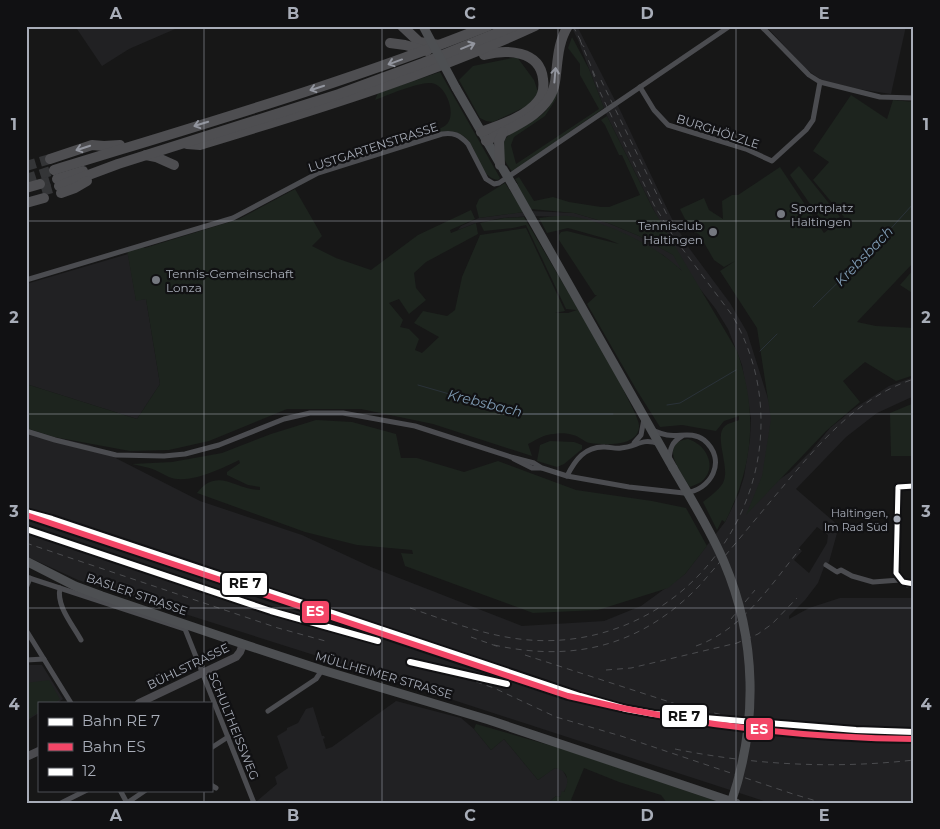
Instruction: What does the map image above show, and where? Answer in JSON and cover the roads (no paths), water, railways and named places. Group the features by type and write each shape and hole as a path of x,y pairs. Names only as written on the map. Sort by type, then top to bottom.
{"highway":[{"path":"402,26 419,42 442,45"},
{"path":"454,40 472,26"},
{"path":"488,26 363,74 148,141 58,182 340,94 439,57 514,26"},
{"path":"183,144 200,145 369,92 454,62 535,26"},
{"path":"484,137 503,132 536,114 544,105 554,85 559,46 568,26"},
{"path":"390,43 427,51"},
{"path":"454,62 494,52 515,52 528,56 535,61 541,71 544,80 543,91 534,106 484,137"},
{"path":"502,167 499,141 503,132"},
{"path":"50,159 92,145 114,146 148,141"},
{"path":"145,155 156,157 174,165"},
{"path":"26,188 42,191"},
{"path":"26,196 42,191"},
{"path":"26,203 42,191"}],"main road":[{"path":"423,26 456,88 652,429 722,557 738,599 746,636 750,676 750,711 743,763 731,803"},
{"name":"BASLER STRASSE","path":"26,562 75,586 243,644"},
{"name":"MÜLLHEIMER STRASSE","path":"243,644 322,670 447,706 736,803"}],"street":[{"name":"LUSTGARTENSTRASSE","path":"26,280 233,218 318,173 442,134 452,134 464,139 486,180 494,184 499,183 730,26"},
{"path":"761,26 808,75 820,82 880,96 914,98"},
{"name":"BURGHÖLZLE","path":"640,87 654,110 668,125 746,149 772,161 806,130 813,120 820,82"},
{"path":"26,431 116,455 164,456 185,454 219,446 284,419 310,413 337,413 358,415 414,426 511,458 534,463 542,468 566,476 677,493 694,492 702,488 712,477 715,466 712,449 704,440 694,435 665,435 652,429"},
{"path":"633,444 641,435 644,416"},
{"path":"671,464 671,446 683,435"},
{"path":"566,476 574,461 589,450 605,447 622,448 647,441 660,444"},
{"path":"914,486 898,486 896,573 900,580 908,585 914,584"},
{"path":"826,565 837,572 841,570 852,576 874,582 900,580"},
{"path":"26,588 28,577 60,588 61,605 81,640"},
{"name":"SCHULTHEISSWEG","path":"60,588 185,629 254,803"},
{"path":"26,630 70,702"},
{"name":"BÜHLSTRASSE","path":"140,702 236,657 243,644"},
{"path":"26,660 44,659"},
{"path":"268,711 316,679 322,670"},
{"path":"212,747 228,737"},
{"path":"26,757 38,751"},
{"path":"62,803 83,792"},
{"path":"121,792 128,803 143,792"}],"waterway":[{"name":"Krebsbach","path":"813,307 875,246 914,203"},
{"name":"Krebsbach","path":"760,351 777,334"},
{"name":"Krebsbach","path":"667,405 680,403 736,370"},
{"name":"Krebsbach","path":"418,385 519,414 613,414"}],"tunnel":[{"path":"26,166 50,159"},
{"path":"26,179 54,170"},
{"path":"40,184 57,179"},
{"path":"42,191 59,186"}],"railway":[{"path":"573,26 584,47"},
{"path":"580,40 595,76"},
{"path":"410,608 472,629 513,638 534,640 579,638 631,623 676,596 712,560 740,516 756,468 761,417 753,365 732,315 675,239 654,205 599,90 592,70"},
{"path":"601,80 668,217"},
{"path":"494,645 553,652 580,650 632,635 656,622 679,605 701,584 805,461 837,427 872,399 914,379"},
{"path":"26,543 278,628 329,642"},
{"path":"696,646 712,639 741,618 766,592 800,549"},
{"path":"731,619 755,590"},
{"path":"606,670 631,668 737,643 758,634 772,624 797,598"},
{"path":"471,637 499,647"},
{"path":"525,655 679,705 727,716"},
{"path":"445,671 494,688 556,717 621,736 823,803"},
{"path":"675,749 734,759 794,764 824,765 914,760"}],"rail line":[{"name":"ES","path":"26,515 568,696 653,714 740,727 827,736 914,739"}],"place":[{"name":"Sportplatz Haltingen","path":"781,214"},
{"name":"Tennisclub Haltingen","path":"713,232"},
{"name":"Tennis-Gemeinschaft Lonza","path":"156,280"},
{"name":"Haltingen, Im Rad Süd","path":"897,519"}]}
